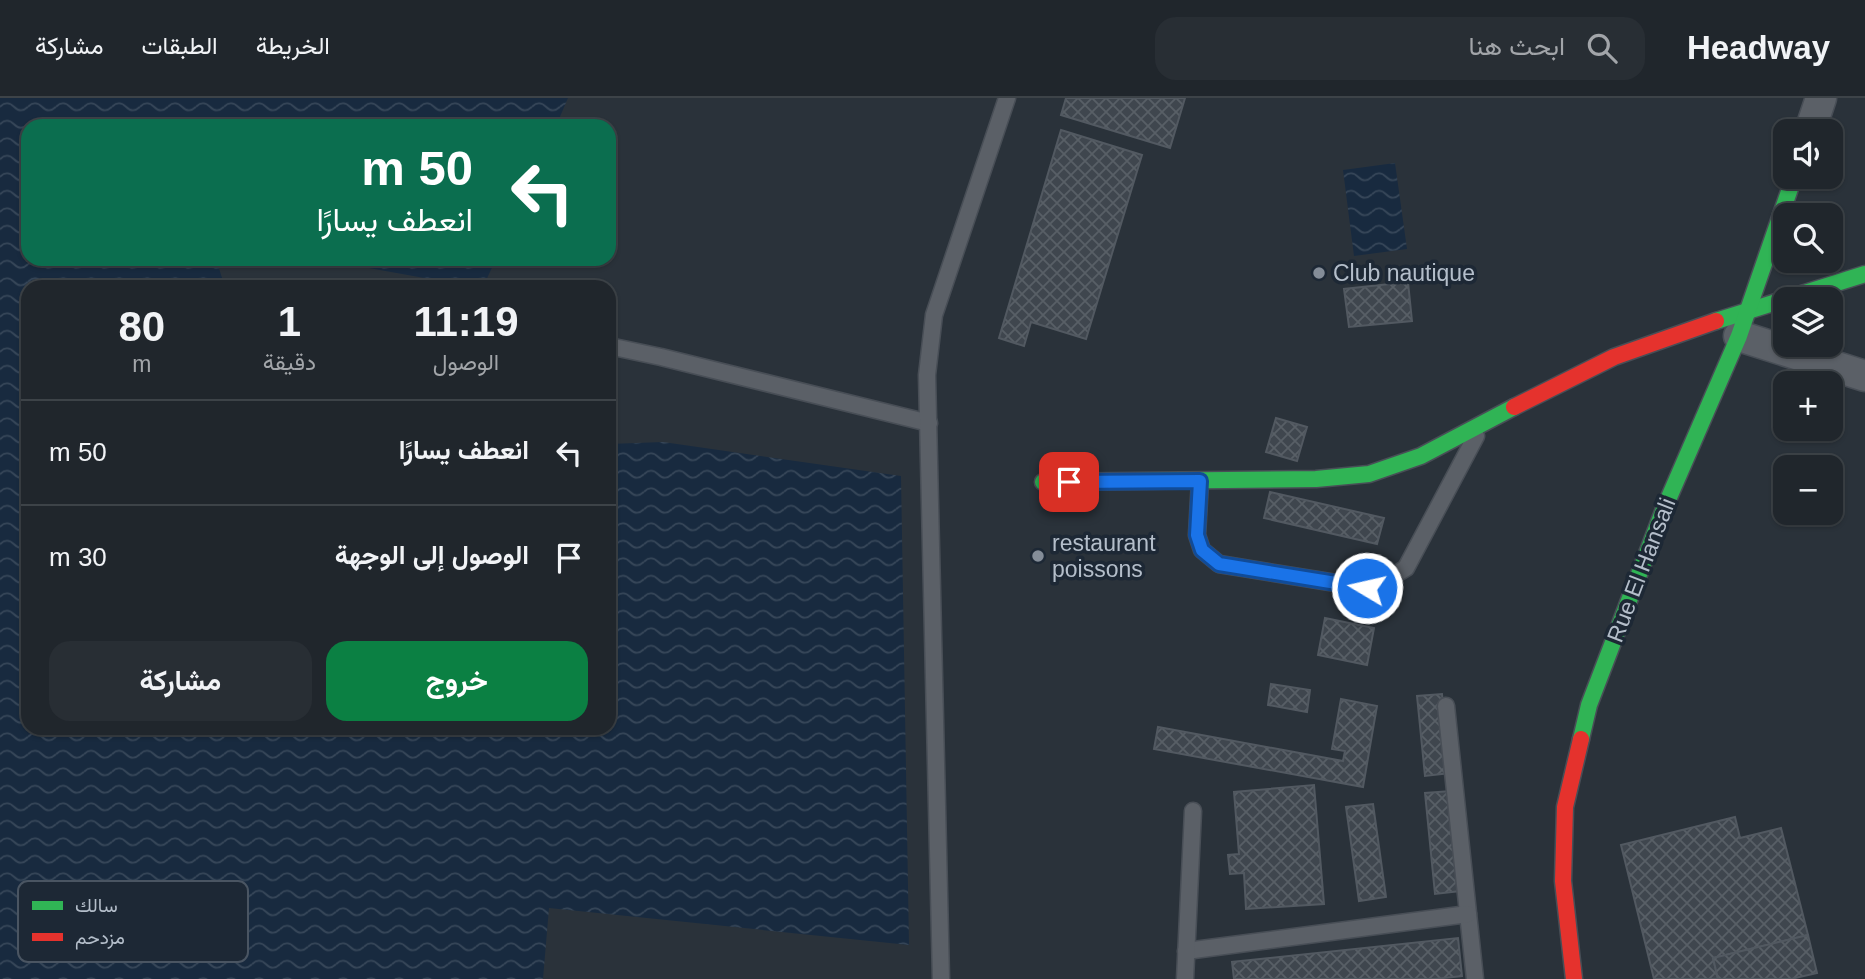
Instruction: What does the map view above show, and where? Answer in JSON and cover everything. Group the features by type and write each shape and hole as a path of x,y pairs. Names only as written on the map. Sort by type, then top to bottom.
{"street":[{"path":"1814,119 1821,98"},
{"name":"Rue El Hansali","path":"1574,979 1563,881 1565,807 1589,705 1664,509 1743,323 1790,189"},
{"path":"1043,482 1316,479 1369,474 1421,456 1483,425 1532,396 1614,357 1743,323 1865,274"},
{"path":"1743,323 1865,376"}],"lane":[{"path":"941,979 927,375 934,315 1007,98"},
{"path":"616,347 929,423"},
{"path":"1200,481 1197,535 1202,550 1219,564 1367,588 1406,568 1483,425"},
{"path":"1446,706 1475,979"},
{"path":"1185,979 1193,811"},
{"path":"1186,951 1468,915"}],"water":[{"path":"0,98 568,98 559,119 21,119 21,266 218,266 223,280 21,280 21,735 616,735 616,444 663,442 901,476 909,945 549,908 543,979 0,979"},
{"path":"1395,163 1407,249 1354,256 1343,170"},
{"path":"358,266 493,266 486,280 435,280"}],"building":[{"path":"1066,98 1185,98 1170,148 1061,115"},
{"path":"1061,130 1142,155 1086,339 1031,322 1024,346 999,338"},
{"path":"1408,282 1412,321 1349,327 1344,289"},
{"path":"1276,418 1307,427 1297,461 1266,452"},
{"path":"1270,492 1384,518 1377,544 1264,518"},
{"path":"1325,618 1374,628 1367,665 1318,655"},
{"path":"1271,684 1310,690 1307,712 1268,705"},
{"path":"1442,694 1450,773 1425,776 1417,696"},
{"path":"1341,699 1377,706 1363,787 1154,749 1158,727 1343,761 1345,751 1332,749"},
{"path":"1314,785 1324,904 1246,909 1244,873 1230,874 1228,855 1239,854 1234,792"},
{"path":"1451,791 1460,891 1435,894 1425,793"},
{"path":"1373,804 1386,897 1359,901 1346,807"},
{"path":"1735,817 1740,838 1781,828 1808,935 1713,958 1718,979 1654,979 1621,845"},
{"path":"1808,935 1817,973 1791,979 1718,979 1713,958"},
{"path":"1458,938 1462,976 1435,979 1234,979 1232,962"}],"traffic: fast":[{"path":"1581,739 1589,705 1664,509 1739,336 1790,189"},
{"path":"1716,321 1865,274"},
{"path":"1043,482 1316,479 1369,474 1421,456 1514,407"}],"traffic: jam":[{"path":"1514,407 1614,357 1716,321"},
{"path":"1574,979 1563,881 1565,807 1581,739"}],"place":[{"name":"Club nautique","path":"1319,273"},
{"name":"restaurant poissons","path":"1038,556"}],"route":[{"path":"1069,482 1200,481 1197,535 1202,550 1219,564 1367,588"}]}
